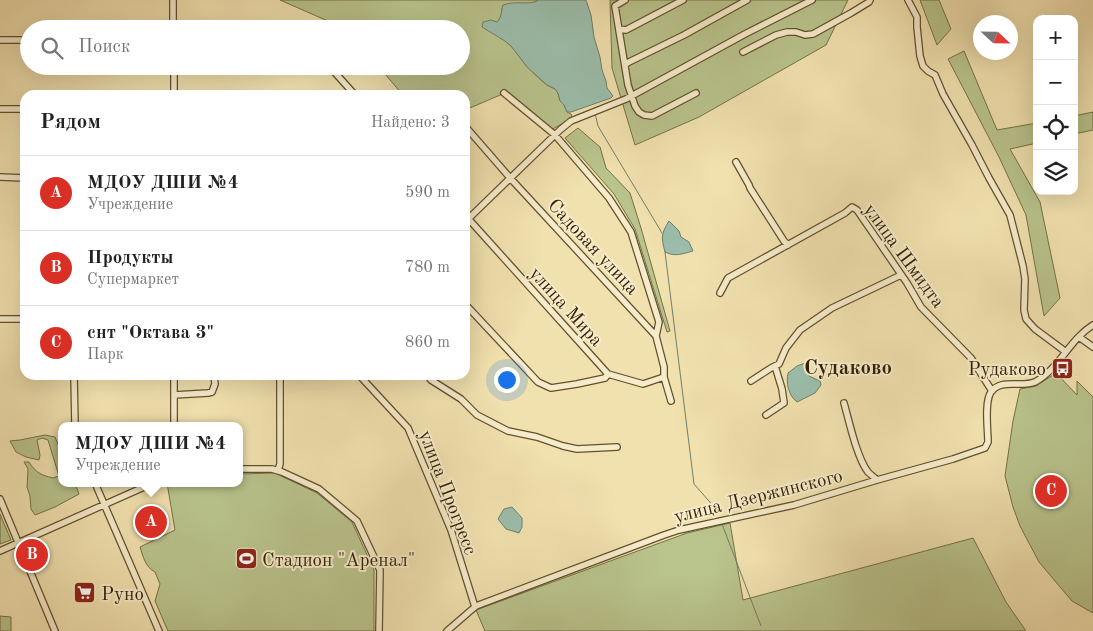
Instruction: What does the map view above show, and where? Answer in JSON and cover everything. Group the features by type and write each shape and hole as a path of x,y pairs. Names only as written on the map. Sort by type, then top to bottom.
{"street":[{"path":"173,0 173,20"},
{"path":"625,0 615,6 629,97 639,112 652,116 696,93"},
{"path":"619,29 626,30 683,0"},
{"path":"624,66 747,0"},
{"path":"470,215 571,121 629,97 812,0"},
{"path":"743,52 776,34 796,32 805,35 813,34 870,0"},
{"path":"908,0 917,18 918,40 923,66 935,74 942,94 1010,215 1023,266 1025,279 1024,310 1026,318 1035,329 1066,352"},
{"path":"0,40 20,40"},
{"path":"174,75 174,90"},
{"path":"337,75 351,90"},
{"path":"504,93 555,135 609,198 631,232 659,322 656,336"},
{"path":"0,109 20,109"},
{"name":"Садовая улица","path":"470,132 656,336 671,401"},
{"path":"720,293 728,278 788,245 750,188 736,162"},
{"path":"0,178 20,178"},
{"name":"улица Шмидта","path":"788,245 852,207 857,210 922,308 970,358 992,391"},
{"name":"улица Мира","path":"470,223 608,374"},
{"path":"751,381 779,364 786,348 800,330 832,308 901,275"},
{"path":"470,309 538,382 551,388 604,378 608,374 643,384 664,377"},
{"path":"0,319 20,319"},
{"path":"992,391 1004,385 1024,385 1034,382 1043,376 1086,329 1093,325"},
{"path":"1079,337 1093,347"},
{"path":"766,415 784,403 775,366"},
{"path":"74,380 75,422"},
{"path":"174,380 174,422"},
{"path":"174,396 212,392 215,380"},
{"path":"278,470 280,464 280,380"},
{"name":"улица Прогресс","path":"364,380 408,428 451,530 474,607"},
{"path":"431,380 461,400 477,415 508,431 537,437 577,449 617,447"},
{"name":"улица Дзержинского","path":"474,607 672,532 794,504 953,459 985,448 988,442 987,402 992,391"},
{"path":"844,403 858,452 869,473 877,480"},
{"path":"243,469 278,470 318,489 357,521 380,570 379,631"},
{"path":"97,487 159,631"},
{"path":"0,551 144,487"},
{"path":"0,499 55,631"},
{"path":"447,631 474,607"}],"green space":[{"path":"280,0 539,0 533,3 502,8 499,20 497,23 494,21 505,41 528,68 547,85 555,89 560,101 572,116 551,130 505,93 470,108 470,90 399,90 386,75 470,75 470,20 326,20"},
{"path":"610,0 848,0 826,45 699,117 635,145 612,68"},
{"path":"920,0 939,0 951,29 937,45"},
{"path":"964,51 997,130 1033,124 1033,144 1010,149 1033,190 1033,195 1036,195 1040,202 1060,298 1044,316 1026,215 999,157 948,59"},
{"path":"1093,112 1093,130 1078,133 1078,115"},
{"path":"578,128 600,147 606,168 630,193 670,331 667,332 635,229 614,194 565,138"},
{"path":"1056,373 1077,395 1077,381 1093,397 1093,613 1072,601 1039,562 1020,526 1005,476 1020,389 1036,386"},
{"path":"45,435 55,437 58,444 58,473 48,440 42,438 37,440 39,460 16,452 10,441"},
{"path":"24,462 29,462 42,475 53,478 58,476 58,487 76,487 79,494 35,515 31,509 27,487 28,469"},
{"path":"275,473 317,493 352,522 374,570 374,631 168,631 155,601 160,584 155,572 145,561 140,547 175,530 168,487 243,487 243,474"},
{"path":"0,514 11,540 0,544"},
{"path":"730,523 743,600 973,538 1006,602 1026,631 485,631 476,610 687,533"},
{"path":"0,616 11,617 11,631 0,631"}],"shaded area":[{"path":"539,0 586,0 607,88 613,96 611,98 567,112 555,89 547,85 528,68 511,46 482,27 483,22 491,20 497,22 499,20 503,5 532,3"},
{"path":"669,221 679,231 681,237 689,242 693,251 675,255 665,252 662,236"},
{"path":"805,363 810,367 808,371 809,376 820,381 821,385 815,393 797,402 788,389 788,373"},
{"path":"512,507 522,518 522,527 519,533 506,529 498,519 504,509"}],"waterway":[{"path":"595,113 598,126 662,233"},
{"path":"665,252 694,484 716,509"},
{"path":"722,524 761,626"}],"place":[{"name":"Рудаково","path":"1062,368"},
{"name":"снт \"Октава 3\"","path":"1051,491"},
{"name":"МДОУ ДШИ №4","path":"151,522"},
{"name":"Продукты","path":"32,555"},
{"name":"Стадион \"Аренал\"","path":"246,559"},
{"name":"Руно","path":"85,593"}],"district":[{"name":"Судаково","path":"848,367"}]}
